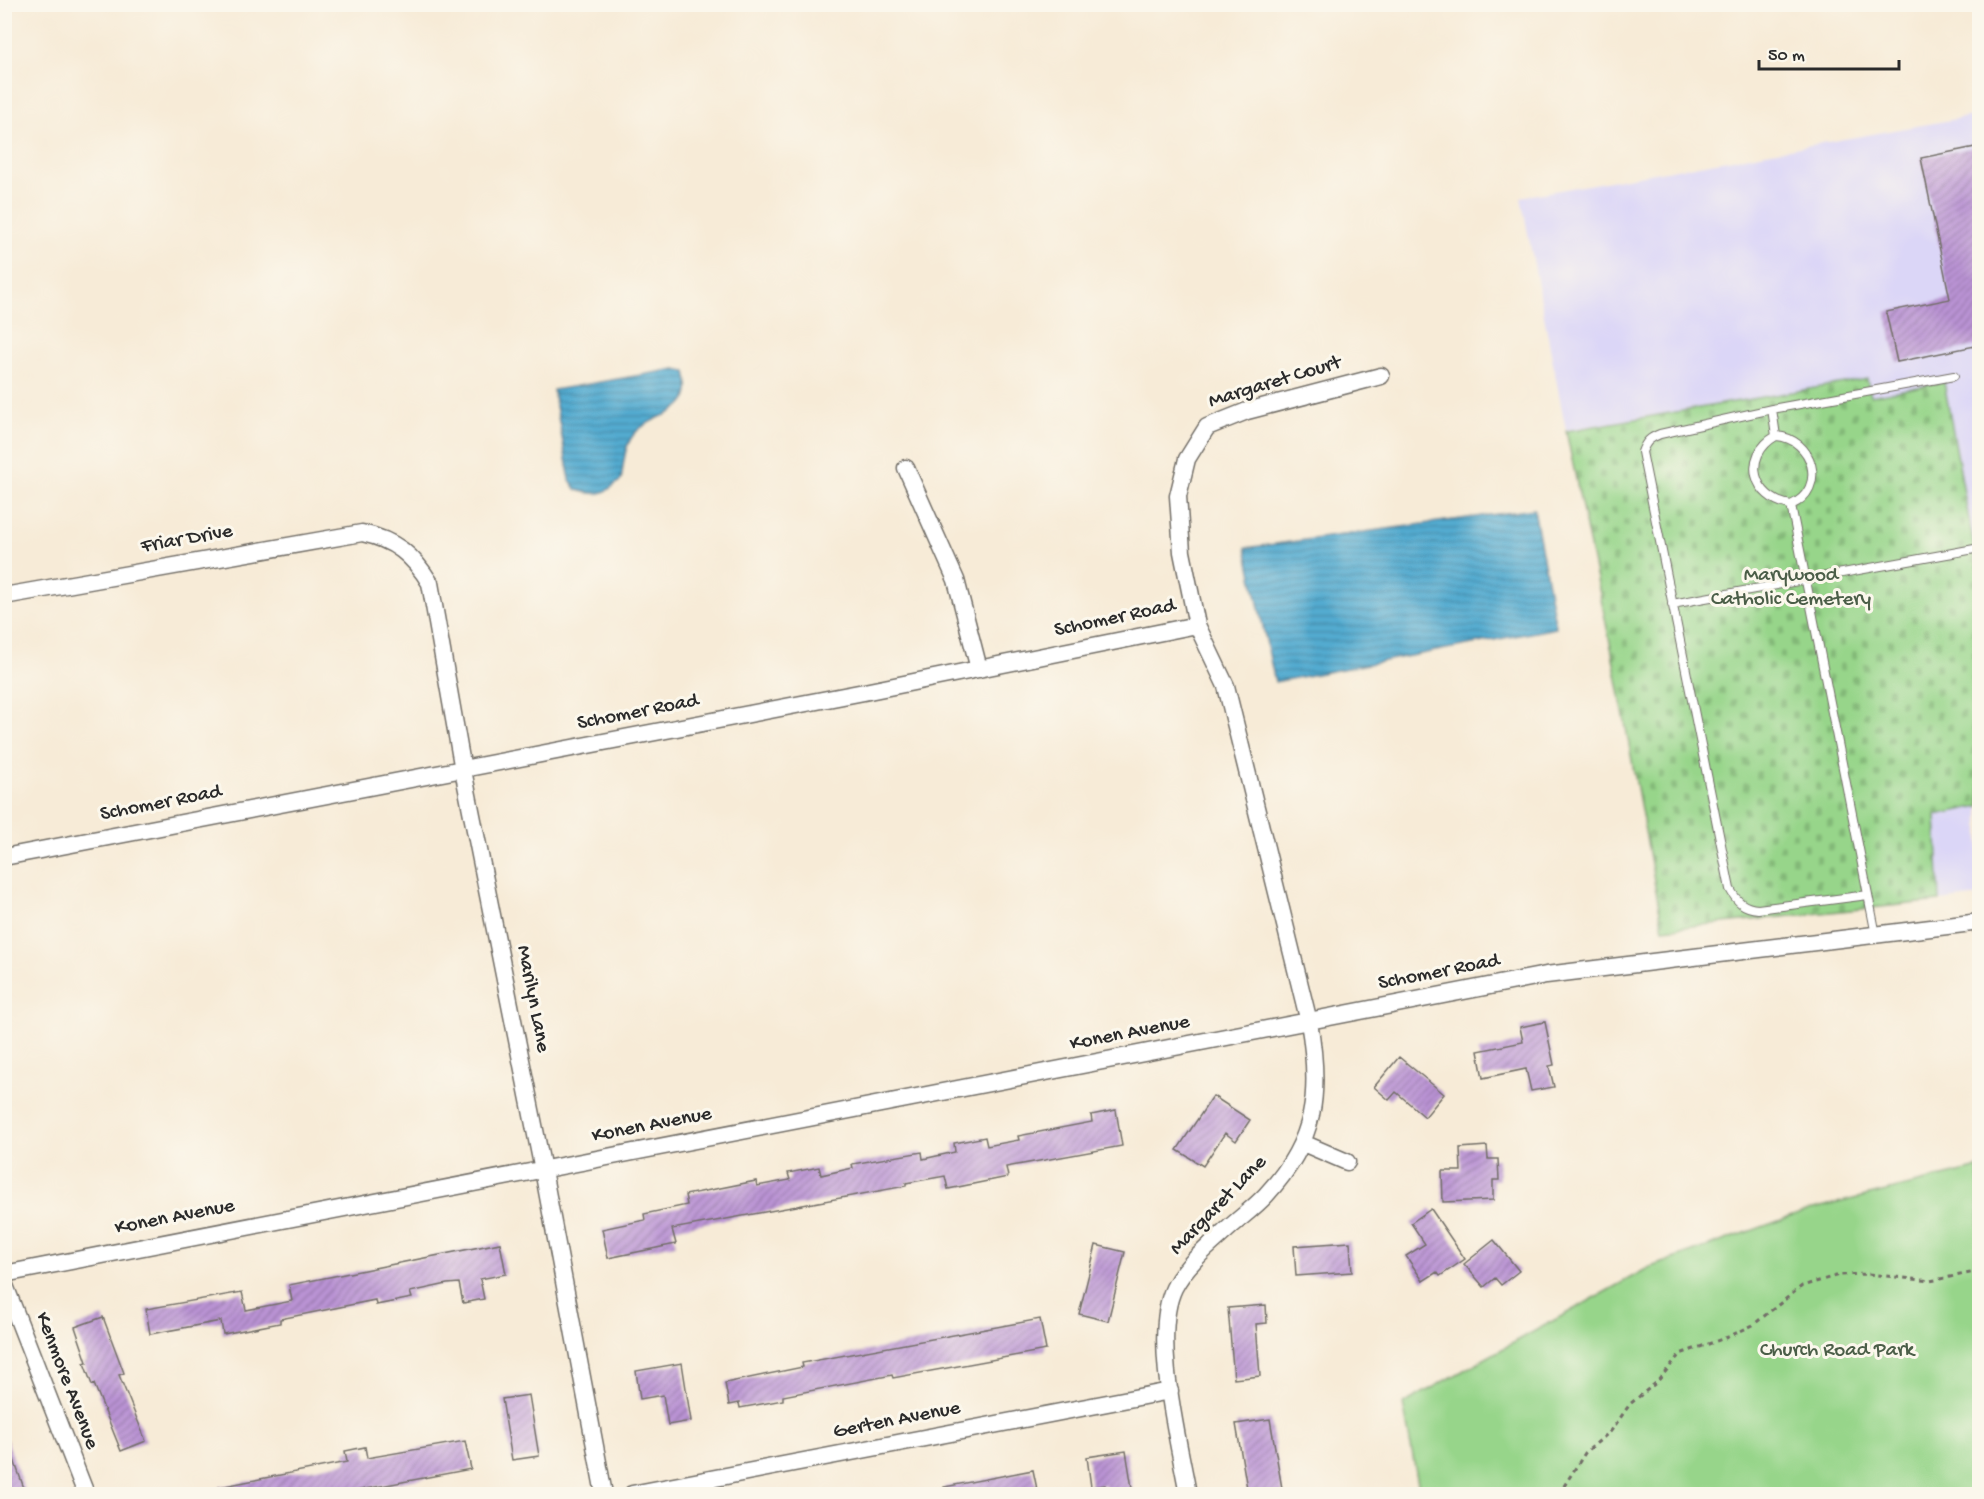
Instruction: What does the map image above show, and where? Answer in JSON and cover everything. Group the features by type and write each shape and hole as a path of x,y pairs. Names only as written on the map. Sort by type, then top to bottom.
{"street":[{"name":"Margaret Court","path":"1197,625 1182,552 1178,496 1187,459 1207,427 1247,411 1381,376"},
{"path":"906,468 957,580 980,669"},
{"name":"Friar Drive","path":"4,596 326,538 362,533 378,536"},
{"name":"Marilyn Lane","path":"378,536 400,548 419,565 430,584 463,770 543,1170 604,1494"},
{"name":"Schomer Road","path":"4,857 463,770 1197,625 1226,686 1309,1022 1546,975 1876,936 1980,921"},
{"name":"Margaret Lane","path":"1188,1494 1164,1345 1167,1311 1174,1288 1204,1250 1266,1195 1289,1167 1303,1143 1310,1123 1316,1091 1315,1058 1309,1022"},
{"name":"Konen Avenue","path":"4,1274 1309,1022"},
{"path":"1303,1143 1347,1162"},
{"name":"Kenmore Avenue","path":"4,1283 86,1494"},
{"name":"Gerten Avenue","path":"632,1494 1170,1391"}],"lane":[{"path":"1868,895 1758,909 1748,908 1735,899 1730,889 1642,452 1645,443 1650,438 1660,434 1772,410 1954,376"},
{"path":"1772,410 1776,436"},
{"path":"1776,436 1791,439 1796,443 1808,457 1812,467 1809,491 1801,501 1791,505 1779,503 1769,496 1757,478 1755,465 1762,446 1776,436"},
{"path":"1791,505 1876,936"},
{"path":"1672,604 1980,548"}],"path":[{"path":"1559,1494 1585,1453 1611,1431 1630,1404 1656,1382 1680,1354 1728,1337 1753,1325 1802,1286 1839,1275 1868,1274 1930,1281 1980,1271"}],"shaded area":[{"path":"1979,115 1979,575 1944,382 1870,396 1867,379 1566,430 1521,197"},
{"path":"1979,806 1979,896 1940,901 1936,815"}],"green space":[{"name":"Marywood Catholic Cemetery","path":"1867,379 1871,396 1944,382 1979,575 1980,806 1936,815 1940,901 1663,929 1612,652 1566,431"},
{"name":"Church Road Park","path":"1979,1168 1979,1494 1420,1494 1403,1404 1648,1268 1809,1210"}],"water":[{"path":"676,369 686,372 687,397 674,411 645,425 632,437 625,454 621,480 597,494 577,490 570,480 553,390"},
{"path":"1534,509 1556,628 1275,682 1246,548"}],"building":[{"path":"1980,146 1980,345 1897,362 1886,312 1950,299 1921,158"},
{"path":"1545,1022 1554,1065 1549,1066 1554,1087 1531,1091 1526,1069 1483,1078 1478,1051 1523,1042 1520,1027"},
{"path":"1399,1057 1444,1094 1425,1117 1396,1092 1389,1100 1374,1087"},
{"path":"1213,1096 1250,1120 1236,1141 1225,1133 1203,1166 1177,1150"},
{"path":"1116,1110 1122,1146 1006,1167 1008,1177 948,1189 945,1176 906,1183 906,1186 672,1229 676,1244 608,1258 602,1229 645,1220 644,1214 687,1205 685,1195 756,1181 757,1186 790,1180 788,1173 819,1167 821,1175 853,1168 852,1164 922,1152 923,1159 955,1152 954,1143 985,1137 987,1146 1019,1140 1018,1136 1092,1122 1091,1115"},
{"path":"1487,1146 1488,1159 1498,1159 1499,1180 1493,1180 1493,1200 1443,1202 1442,1171 1461,1171 1460,1148"},
{"path":"1431,1209 1465,1259 1440,1276 1437,1272 1423,1281 1406,1256 1425,1244 1411,1223"},
{"path":"1494,1240 1519,1271 1501,1285 1495,1278 1484,1287 1464,1264"},
{"path":"1350,1242 1352,1272 1296,1276 1294,1246"},
{"path":"500,1243 506,1274 480,1279 484,1299 463,1303 459,1283 447,1284 410,1292 412,1298 376,1305 375,1300 280,1319 280,1323 223,1334 221,1321 150,1334 146,1309 242,1292 246,1310 292,1301 289,1285"},
{"path":"1096,1245 1125,1252 1108,1321 1079,1314"},
{"path":"1266,1305 1267,1323 1256,1324 1260,1376 1234,1379 1228,1308"},
{"path":"103,1317 124,1373 119,1375 146,1441 121,1451 94,1384 92,1385 75,1327"},
{"path":"1040,1319 1046,1350 893,1378 892,1375 783,1396 783,1400 740,1408 739,1403 729,1405 725,1383 803,1367 802,1363"},
{"path":"682,1363 691,1421 668,1425 663,1395 640,1399 636,1371"},
{"path":"529,1395 539,1456 512,1460 502,1399"},
{"path":"1270,1419 1283,1494 1248,1494 1236,1424"},
{"path":"7,1440 26,1494 4,1494 4,1441"},
{"path":"465,1441 471,1469 339,1494 220,1494 219,1487 347,1462 345,1451 365,1447 367,1458"},
{"path":"1126,1451 1133,1494 1106,1494 1105,1485 1091,1487 1087,1457"},
{"path":"1033,1470 1038,1494 944,1494 944,1487"}]}
